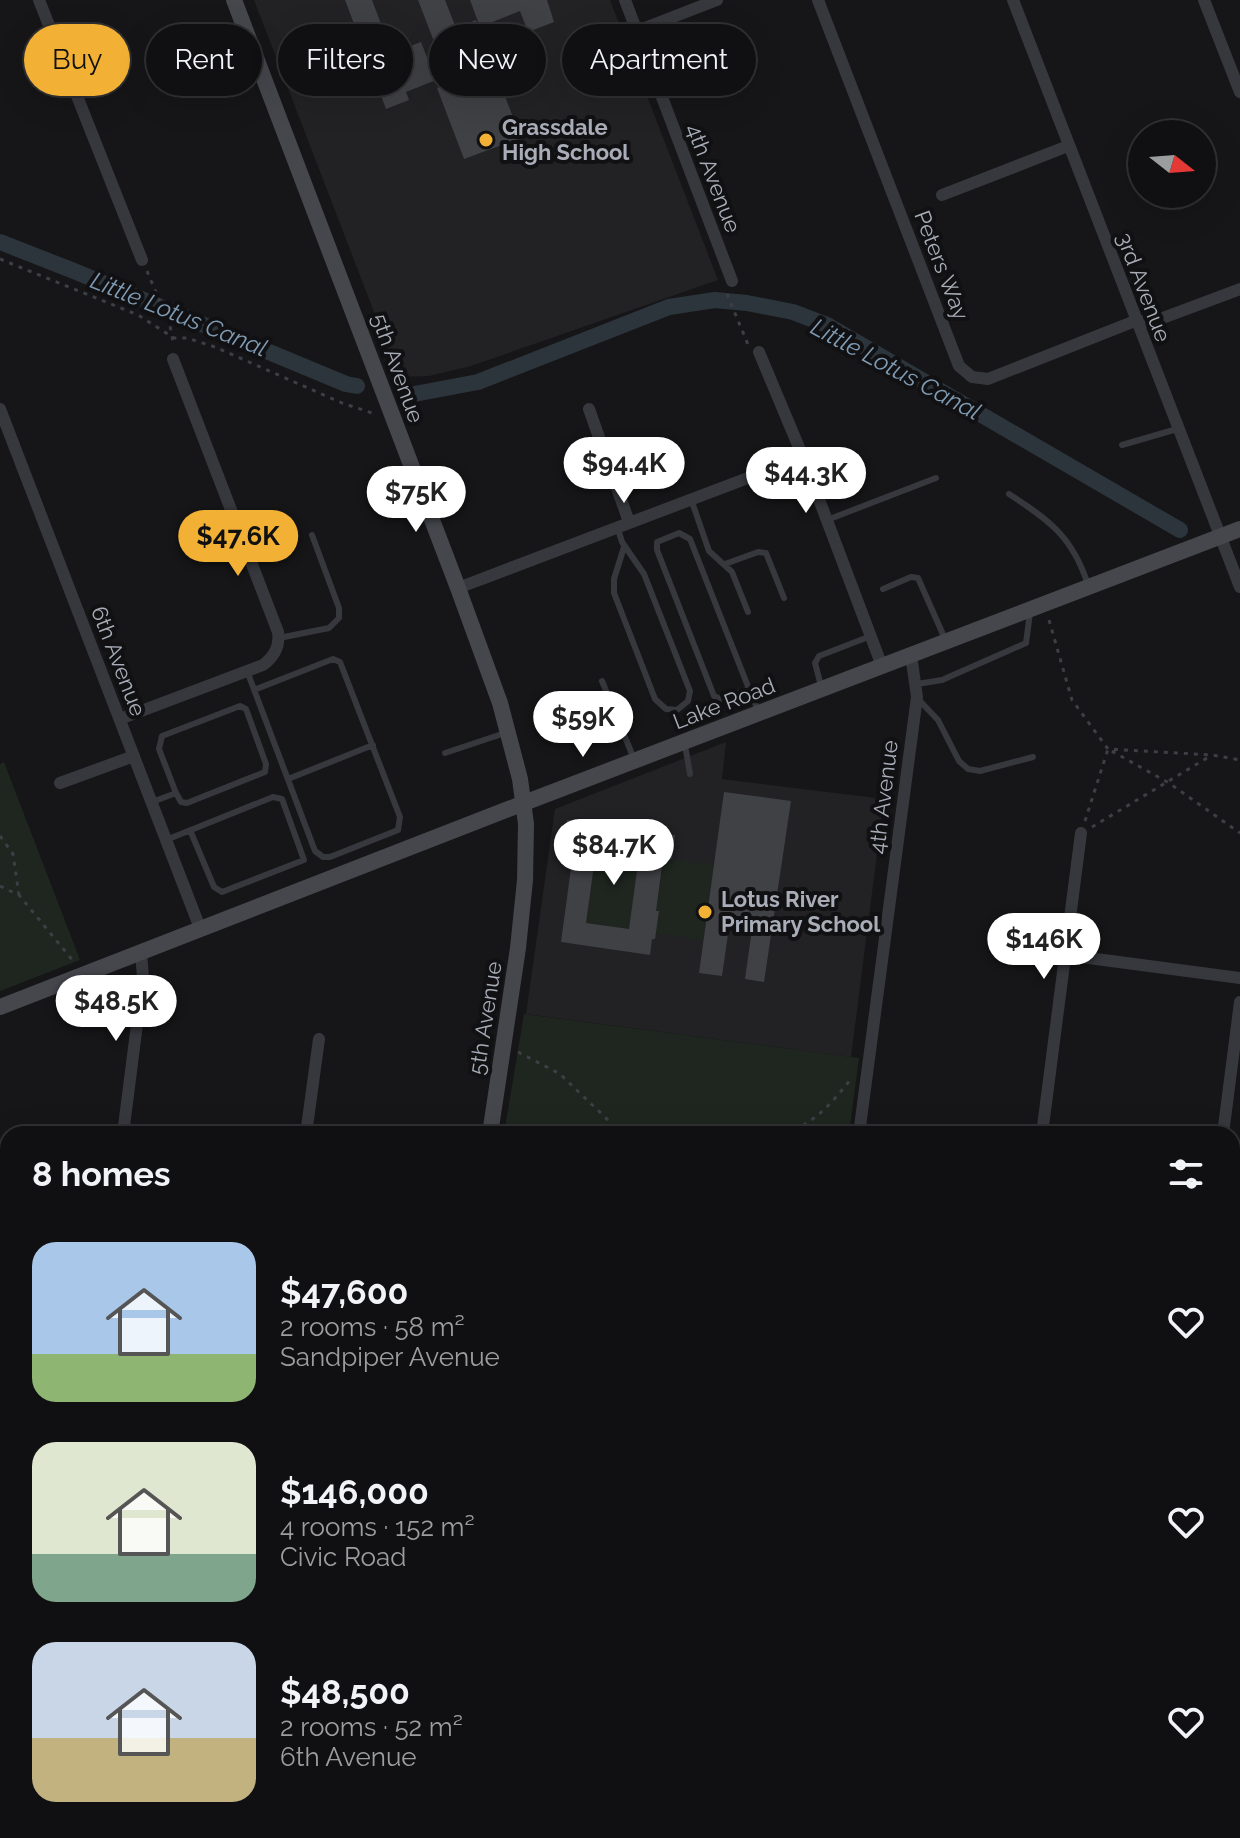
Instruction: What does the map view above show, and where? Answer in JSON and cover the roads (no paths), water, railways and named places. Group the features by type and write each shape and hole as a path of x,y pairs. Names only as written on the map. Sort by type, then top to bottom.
{"street":[{"path":"39,0 142,260"},
{"name":"5th Avenue","path":"234,0 377,371 386,416 458,588 509,732 524,803 525,880 491,1126"},
{"name":"4th Avenue","path":"625,0 634,24"},
{"path":"655,24 717,0"},
{"name":"Peters Way","path":"818,0 959,366 972,377 988,379 1135,321 1152,322 1240,289"},
{"name":"3rd Avenue","path":"1013,0 1240,587"},
{"path":"1204,0 1240,92"},
{"name":"4th Avenue","path":"660,96 727,282"},
{"path":"942,195 1068,146"},
{"path":"759,352 803,457 882,666"},
{"path":"120,719 269,661 277,649 279,638 173,359"},
{"name":"6th Avenue","path":"0,409 200,928"},
{"path":"589,409 623,524"},
{"path":"458,588 803,457"},
{"name":"Lake Road","path":"0,1007 1240,529"},
{"name":"4th Avenue","path":"860,1126 917,691 911,655"},
{"path":"60,783 134,756"},
{"path":"1043,1126 1081,833"},
{"path":"124,1126 143,977 141,953"},
{"path":"1066,955 1240,978"},
{"path":"1224,1126 1240,1002"},
{"path":"307,1126 319,1039"}],"lane":[{"path":"1122,445 1177,429"},
{"path":"827,520 936,478"},
{"path":"1009,494 1047,519 1066,538 1083,568 1089,587"},
{"path":"691,499 709,551 732,572 748,612"},
{"path":"623,524 624,547 614,579 614,593 655,699 666,709 677,710 688,701 690,691 644,574 624,547"},
{"path":"749,689 720,699 714,696 657,550 660,539 679,533 690,539 759,713"},
{"path":"279,638 329,628 339,618 339,608 312,535"},
{"path":"725,564 758,552 766,553 784,598"},
{"path":"883,589 911,577 918,578 946,642"},
{"path":"1033,757 980,771 968,769 959,761 938,720 917,691 1026,643 1037,607"},
{"path":"822,689 815,663 819,656 871,636"},
{"path":"247,671 254,690 288,779 318,855 330,857 395,832 401,823 342,666 333,659 254,690"},
{"path":"602,681 635,761"},
{"path":"240,706 246,709 266,764 265,772 187,803 181,802 176,793 159,749 162,736 240,706"},
{"path":"445,753 509,732"},
{"path":"684,742 690,774"},
{"path":"288,779 373,745"},
{"path":"152,802 176,793"},
{"path":"166,840 190,830 276,796 282,799 304,860 222,892 214,887 190,830"}],"waterway":[{"name":"Little Lotus Canal","path":"0,242 357,386"},
{"name":"Little Lotus Canal","path":"409,395 478,382 669,307 715,300 747,303 793,312 827,325 1180,530"}],"place":[{"name":"Grassdale High School","path":"486,140"},
{"name":"Lotus River Primary School","path":"705,912"}]}
